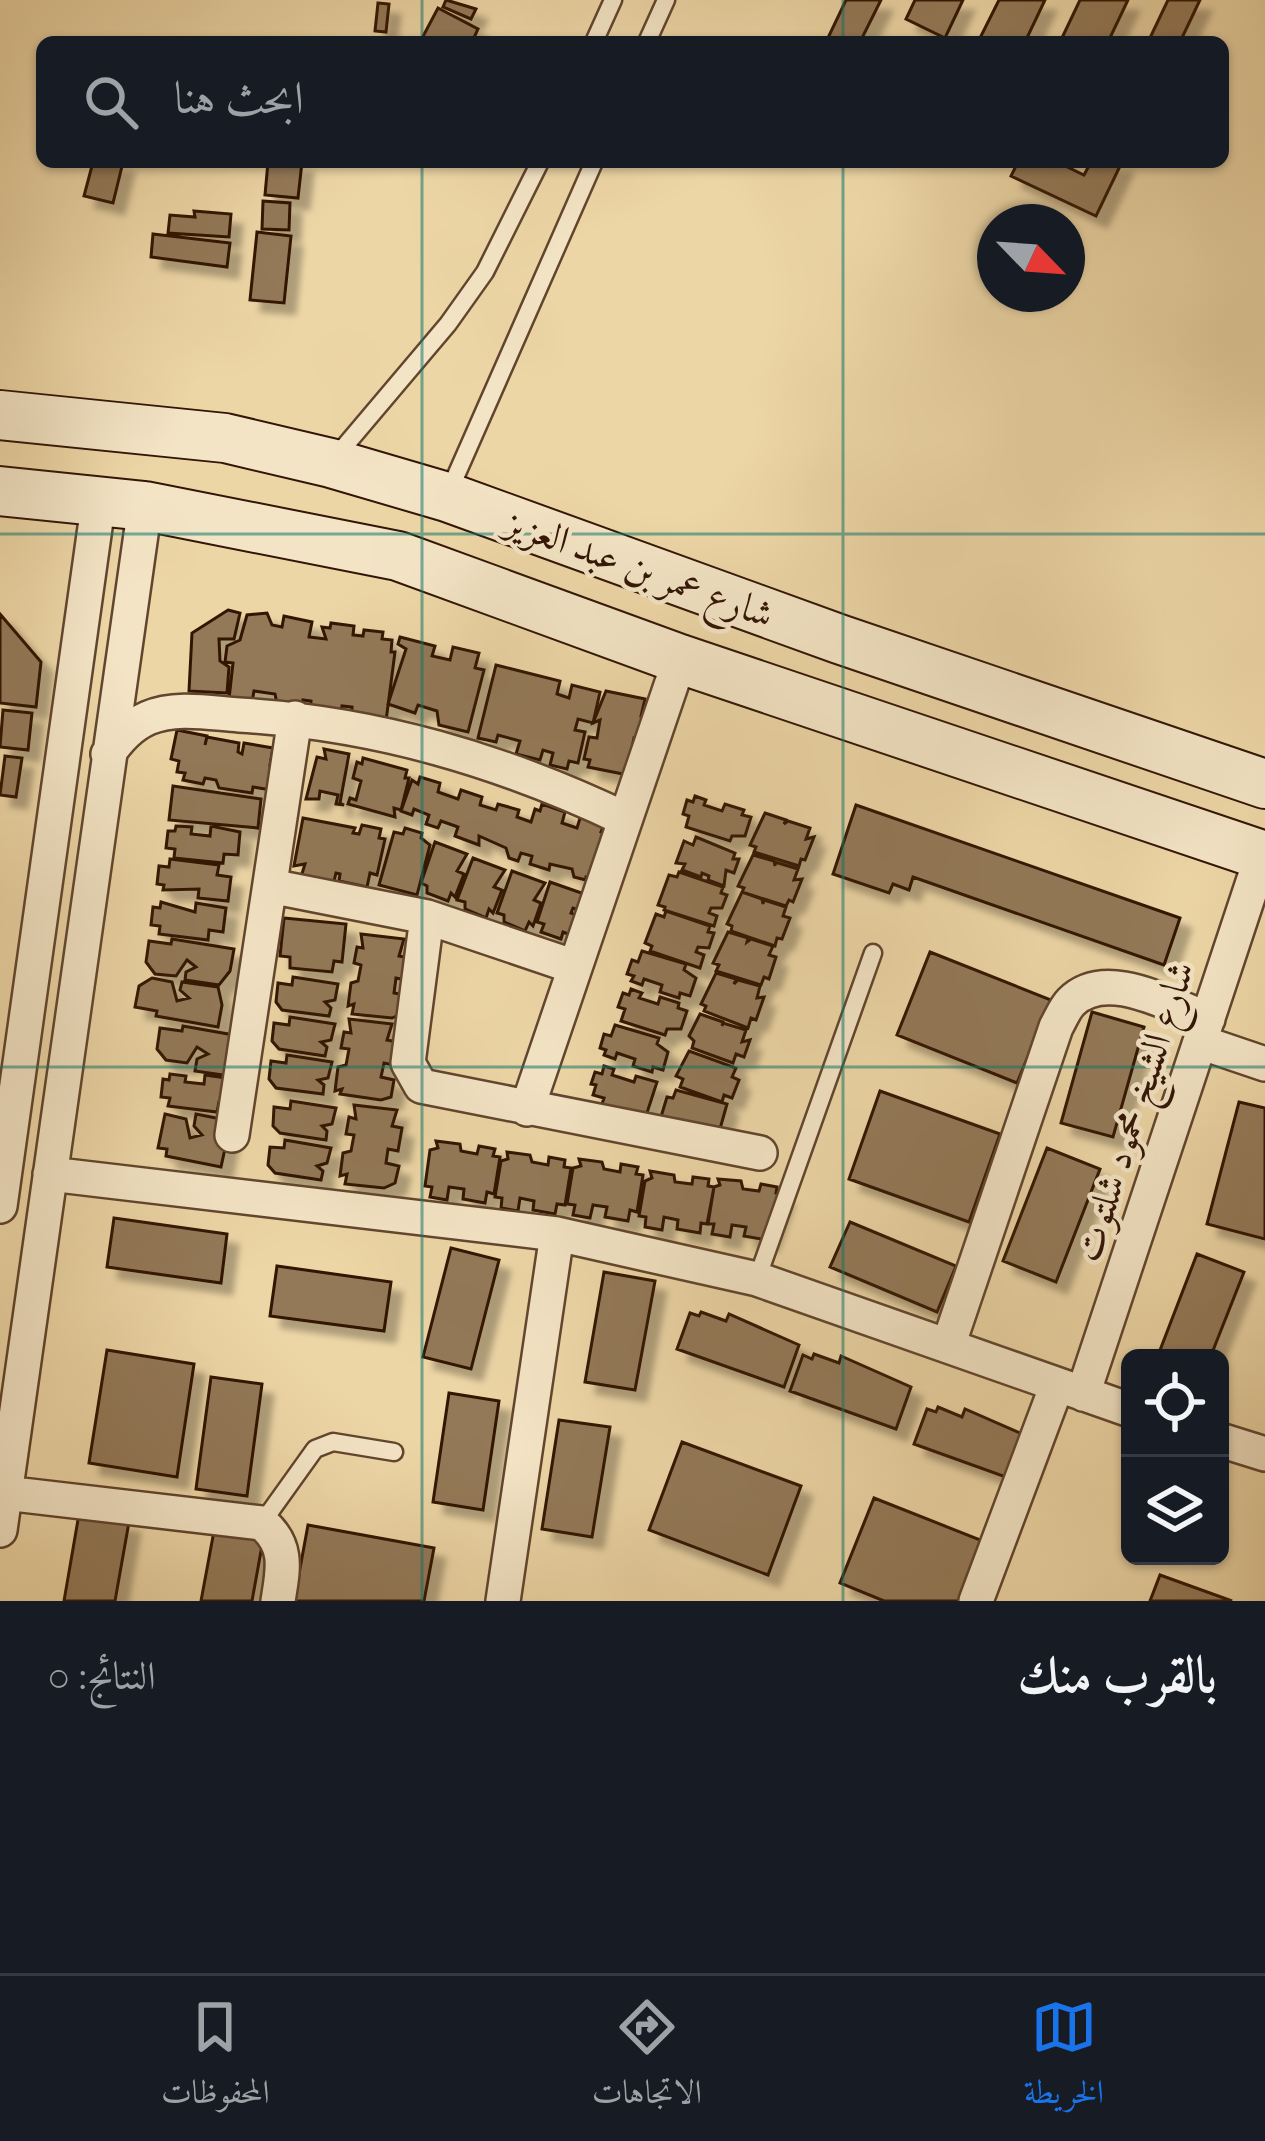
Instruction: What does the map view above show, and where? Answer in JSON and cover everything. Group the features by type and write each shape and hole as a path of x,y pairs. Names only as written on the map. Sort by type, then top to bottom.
{"street":[{"name":"شارع عمر بن عبد العزيز","path":"0,415 225,438 447,496 839,639 1265,784"},
{"name":"شارع عمر بن عبد العزيز","path":"0,490 122,502 398,556 680,659 1264,855"},
{"path":"0,1530 123,657 122,502"},
{"path":"0,1206 122,502"},
{"path":"816,705 836,693 846,673 839,639"},
{"path":"123,657 147,691 183,711"},
{"path":"527,1108 680,659"},
{"path":"945,749 937,716 947,694 966,681"},
{"path":"108,756 131,728 164,712 295,718 352,726 465,753 626,819"},
{"path":"232,1135 295,718"},
{"name":"شارع الشيخ محمود شلتوت","path":"976,1601 1070,1390 1264,855"},
{"path":"270,886 427,917 574,967"},
{"path":"427,917 408,1063 428,1090 760,1153"},
{"path":"948,1346 1056,1027 1070,1003 1094,988 1121,988 1265,1064"},
{"path":"50,1174 556,1234 757,1280 1121,1407"},
{"path":"503,1601 556,1234"},
{"path":"1229,1442 1265,1454"},
{"path":"5,1493 262,1523 276,1536 284,1553 278,1601"}],"lane":[{"path":"597,36 613,0"},
{"path":"650,36 666,0"},
{"path":"331,463 448,324 485,272 537,168"},
{"path":"447,496 591,168"},
{"path":"757,1280 873,953"},
{"path":"262,1523 315,1449 333,1442 394,1452"}],"building":[{"path":"446,0 476,9 471,19 443,7"},
{"path":"846,0 881,0 863,36 829,36"},
{"path":"915,0 963,0 946,36 906,19"},
{"path":"999,0 1045,0 1028,36 981,36"},
{"path":"1080,0 1128,0 1111,36 1063,36"},
{"path":"1168,0 1200,0 1183,36 1151,36"},
{"path":"378,3 389,4 386,32 375,31"},
{"path":"438,8 478,29 475,36 423,36"},
{"path":"91,168 122,168 113,203 84,196"},
{"path":"267,168 301,168 298,198 265,195"},
{"path":"1015,168 1069,168 1084,175 1088,168 1119,168 1096,216 1085,211 1085,204 1070,204 1011,176"},
{"path":"263,201 290,203 289,230 262,229"},
{"path":"194,211 231,214 229,237 168,233 170,215 195,217"},
{"path":"257,232 291,236 284,303 250,300"},
{"path":"153,234 230,243 227,267 151,257"},
{"path":"228,610 240,613 234,639 219,639 220,661 229,667 227,693 189,691 192,633"},
{"path":"267,613 272,625 282,627 284,616 312,622 309,637 326,639 322,627 330,628 331,623 354,626 353,635 363,636 364,630 383,632 382,639 392,640 391,652 395,652 386,721 351,717 352,707 342,706 340,716 310,713 311,701 303,700 303,706 277,704 275,694 254,691 252,702 229,699 233,663 225,662 227,646 240,640 247,615"},
{"path":"0,614 41,662 36,707 0,703"},
{"path":"400,637 435,646 432,656 450,660 453,647 479,653 475,668 484,670 468,732 439,725 437,711 418,705 415,713 388,704 406,649 398,644"},
{"path":"496,665 560,681 557,694 569,698 572,685 600,692 593,723 578,719 575,730 585,732 578,763 569,761 567,769 550,765 553,753 543,750 540,760 516,754 520,741 498,735 496,742 478,738"},
{"path":"606,691 645,699 641,716 650,718 644,740 634,738 631,753 638,777 588,767 590,760 584,759 589,737 597,738 600,720 593,723"},
{"path":"3,710 32,713 28,750 0,747"},
{"path":"177,730 207,736 205,745 207,737 239,743 242,754 244,743 273,748 271,790 253,787 252,793 219,788 216,780 205,778 203,784 183,780 185,773 177,772 179,761 171,759"},
{"path":"324,749 349,754 340,803 344,805 336,804 338,795 320,791 319,799 306,799 317,757 326,759"},
{"path":"5,756 22,758 16,797 0,795"},
{"path":"363,758 407,770 401,810 394,808 395,817 348,804 350,798 356,800 361,781 353,778"},
{"path":"420,777 440,783 438,792 458,799 461,790 482,797 480,805 519,810 517,817 531,822 542,804 565,812 562,823 577,828 581,815 605,823 601,832 609,835 596,877 586,880 574,877 572,869 550,864 549,870 530,864 532,856 521,853 518,861 509,858 506,848 479,836 479,845 455,836 458,827 441,821 438,828 426,824 429,815 414,809 412,815 401,811 412,780 418,784"},
{"path":"173,786 261,799 258,828 169,820"},
{"path":"695,796 722,811 725,804 744,810 742,815 751,817 745,836 732,836 730,841 686,827 687,800 693,802"},
{"path":"856,805 1180,918 1164,965 913,877 909,890 893,884 889,893 833,874"},
{"path":"765,813 786,820 784,824 810,828 806,839 814,837 799,866 754,852 756,847 750,845"},
{"path":"303,818 355,828 353,833 359,834 362,825 381,829 379,838 385,839 377,875 370,873 367,887 339,881 336,873 333,885 301,877 305,864 294,866"},
{"path":"176,826 210,836 211,826 240,832 238,855 224,854 223,863 174,858 175,849 166,848 168,831 175,831"},
{"path":"405,828 422,833 421,838 430,845 417,895 379,885 394,832 403,834"},
{"path":"696,837 739,859 734,873 726,870 724,886 702,873 701,877 682,870 685,864 676,863 684,841 693,845"},
{"path":"435,842 467,854 457,871 464,874 455,897 451,893 448,901 427,893 427,886 421,883"},
{"path":"753,855 774,861 775,866 775,862 798,869 794,880 802,879 793,902 789,900 786,906 742,892 744,888 738,886"},
{"path":"473,858 505,870 494,887 502,890 493,913 489,909 486,918 457,900"},
{"path":"170,859 219,865 217,875 231,877 228,901 198,898 199,889 163,890 164,885 157,884 159,866 169,867"},
{"path":"512,871 545,883 534,900 541,903 533,926 529,922 525,931 504,922 504,915 497,913"},
{"path":"679,872 723,887 721,893 727,895 722,908 711,908 709,913 717,916 714,926 658,905 669,875 677,877"},
{"path":"550,882 590,896 585,912 573,908 571,913 580,916 573,936 563,932 561,939 541,932 544,924 537,922"},
{"path":"742,892 762,899 763,904 764,900 786,907 783,916 790,918 775,946 731,931 727,924"},
{"path":"161,902 195,912 196,903 226,908 223,932 209,930 208,940 159,934 160,926 151,925 153,907 160,908"},
{"path":"666,911 710,926 708,932 714,933 709,948 698,947 696,952 704,955 700,968 650,951 652,946 645,943 656,914 664,917"},
{"path":"284,918 346,924 342,962 334,961 332,972 290,968 290,957 280,956"},
{"path":"728,932 748,938 747,942 773,946 769,955 776,957 769,979 764,977 761,985 716,971 719,965 713,963"},
{"path":"361,934 404,939 399,956 410,958 406,980 396,978 394,993 406,995 403,1013 392,1018 352,1014 354,1004 348,1006 351,983 358,981 361,965 354,963 357,947 363,948"},
{"path":"172,939 234,949 230,971 219,985 185,980 186,972 196,967 187,960 176,976 155,974 146,962 149,941 171,944"},
{"path":"642,951 686,964 684,970 696,978 690,996 660,992 662,985 644,979 642,985 631,981 634,976 627,974 632,960 638,962"},
{"path":"930,952 1051,1000 1017,1083 897,1035"},
{"path":"716,973 736,979 734,984 738,980 760,986 757,998 764,997 748,1028 704,1011 706,1006 701,1004"},
{"path":"293,977 338,984 335,1000 325,1002 331,1008 329,1016 282,1010 276,1002 278,983 292,985"},
{"path":"152,978 172,982 177,1001 189,998 180,990 182,982 218,987 222,1005 218,1027 156,1016 157,1011 135,1007 139,986"},
{"path":"631,989 642,993 639,998 658,1004 660,997 679,1003 678,1008 687,1011 681,1029 667,1029 665,1035 621,1021 625,1009 618,1007 623,993 629,995"},
{"path":"1092,1012 1144,1027 1113,1137 1061,1123"},
{"path":"700,1014 723,1022 722,1026 746,1030 742,1042 750,1040 744,1057 736,1054 733,1063 692,1048 694,1041 689,1036"},
{"path":"290,1017 335,1024 331,1040 321,1042 327,1047 325,1056 279,1049 272,1041 274,1023 289,1025"},
{"path":"349,1019 392,1024 387,1040 397,1042 393,1065 384,1063 381,1077 394,1080 391,1097 381,1100 335,1091 338,1067 346,1065 349,1049 341,1048 344,1032 351,1033"},
{"path":"615,1025 659,1038 657,1044 668,1052 663,1070 633,1066 635,1059 617,1053 615,1059 604,1055 606,1050 600,1048 604,1034 611,1036"},
{"path":"183,1026 245,1037 230,1076 195,1071 197,1059 208,1054 197,1047 187,1063 166,1060 157,1049 160,1028 182,1031"},
{"path":"689,1051 736,1068 732,1077 739,1080 732,1098 724,1095 722,1102 680,1087 683,1079 676,1076"},
{"path":"287,1055 332,1062 328,1078 318,1080 324,1085 323,1094 276,1088 269,1079 271,1061 286,1063"},
{"path":"604,1066 614,1069 612,1075 634,1082 636,1076 657,1082 644,1122 600,1110 604,1098 593,1095 596,1085 591,1084 595,1072 602,1074"},
{"path":"170,1074 204,1084 205,1075 226,1078 232,1104 219,1102 217,1112 168,1106 170,1098 161,1097 163,1079 169,1080"},
{"path":"676,1090 727,1104 718,1136 660,1120 667,1097 673,1098"},
{"path":"880,1091 1000,1134 969,1222 849,1179"},
{"path":"291,1101 336,1108 332,1124 322,1126 326,1140 280,1133 273,1126 274,1107 290,1109"},
{"path":"1239,1102 1265,1108 1265,1239 1207,1224"},
{"path":"354,1105 397,1110 392,1126 402,1128 398,1151 388,1149 386,1163 399,1166 395,1183 384,1188 345,1184 347,1174 340,1176 343,1153 351,1151 354,1135 346,1134 349,1117 356,1119"},
{"path":"165,1114 186,1119 190,1138 202,1135 194,1126 196,1114 231,1121 221,1167 166,1156 167,1149 158,1148"},
{"path":"285,1140 331,1148 327,1163 317,1166 323,1171 321,1180 275,1173 268,1165 270,1147 284,1148"},
{"path":"436,1141 460,1144 461,1151 477,1154 479,1146 495,1149 493,1156 500,1157 494,1194 487,1192 485,1203 463,1199 464,1189 449,1187 447,1200 430,1197 432,1187 425,1186 430,1150 438,1148"},
{"path":"1047,1148 1100,1169 1056,1282 1003,1261"},
{"path":"507,1152 530,1155 532,1162 548,1165 549,1157 565,1160 564,1167 571,1168 565,1205 557,1204 555,1214 533,1210 534,1201 520,1198 518,1211 501,1208 502,1198 495,1197"},
{"path":"579,1159 602,1162 604,1169 620,1172 621,1164 638,1167 636,1174 643,1175 637,1212 630,1210 628,1221 605,1217 607,1207 593,1205 590,1218 573,1215 575,1205 567,1204 573,1168 581,1166"},
{"path":"650,1171 674,1175 675,1182 709,1179 708,1186 714,1187 707,1224 701,1223 700,1233 677,1229 678,1220 664,1217 662,1230 645,1227 646,1217 639,1216 645,1181 652,1178"},
{"path":"718,1179 741,1181 743,1189 759,1191 761,1184 777,1187 776,1193 783,1194 767,1240 744,1236 746,1227 732,1225 730,1237 712,1234 714,1224 708,1224"},
{"path":"114,1218 227,1234 221,1283 107,1267"},
{"path":"850,1222 956,1266 937,1312 830,1267"},
{"path":"451,1248 499,1260 471,1369 423,1357"},
{"path":"1197,1254 1244,1272 1214,1349 1160,1349"},
{"path":"277,1266 391,1282 384,1331 270,1316"},
{"path":"604,1272 655,1281 635,1390 585,1382"},
{"path":"701,1312 726,1321 729,1314 799,1345 784,1387 677,1349 690,1313 699,1316"},
{"path":"107,1350 194,1364 177,1477 89,1463"},
{"path":"814,1354 839,1363 841,1356 911,1387 896,1429 790,1391 803,1355 812,1359"},
{"path":"211,1377 262,1384 247,1496 196,1489"},
{"path":"449,1393 499,1401 483,1510 433,1502"},
{"path":"938,1407 962,1417 965,1409 1036,1440 1020,1482 914,1444 927,1409 936,1412"},
{"path":"559,1420 610,1427 592,1537 542,1529"},
{"path":"682,1442 801,1486 768,1575 649,1530"},
{"path":"874,1498 993,1545 971,1601 884,1601 840,1583"},
{"path":"79,1514 129,1522 115,1601 64,1601"},
{"path":"308,1525 434,1548 424,1601 294,1601"},
{"path":"214,1531 263,1540 252,1601 201,1601"},
{"path":"1160,1575 1232,1601 1150,1601"}]}
